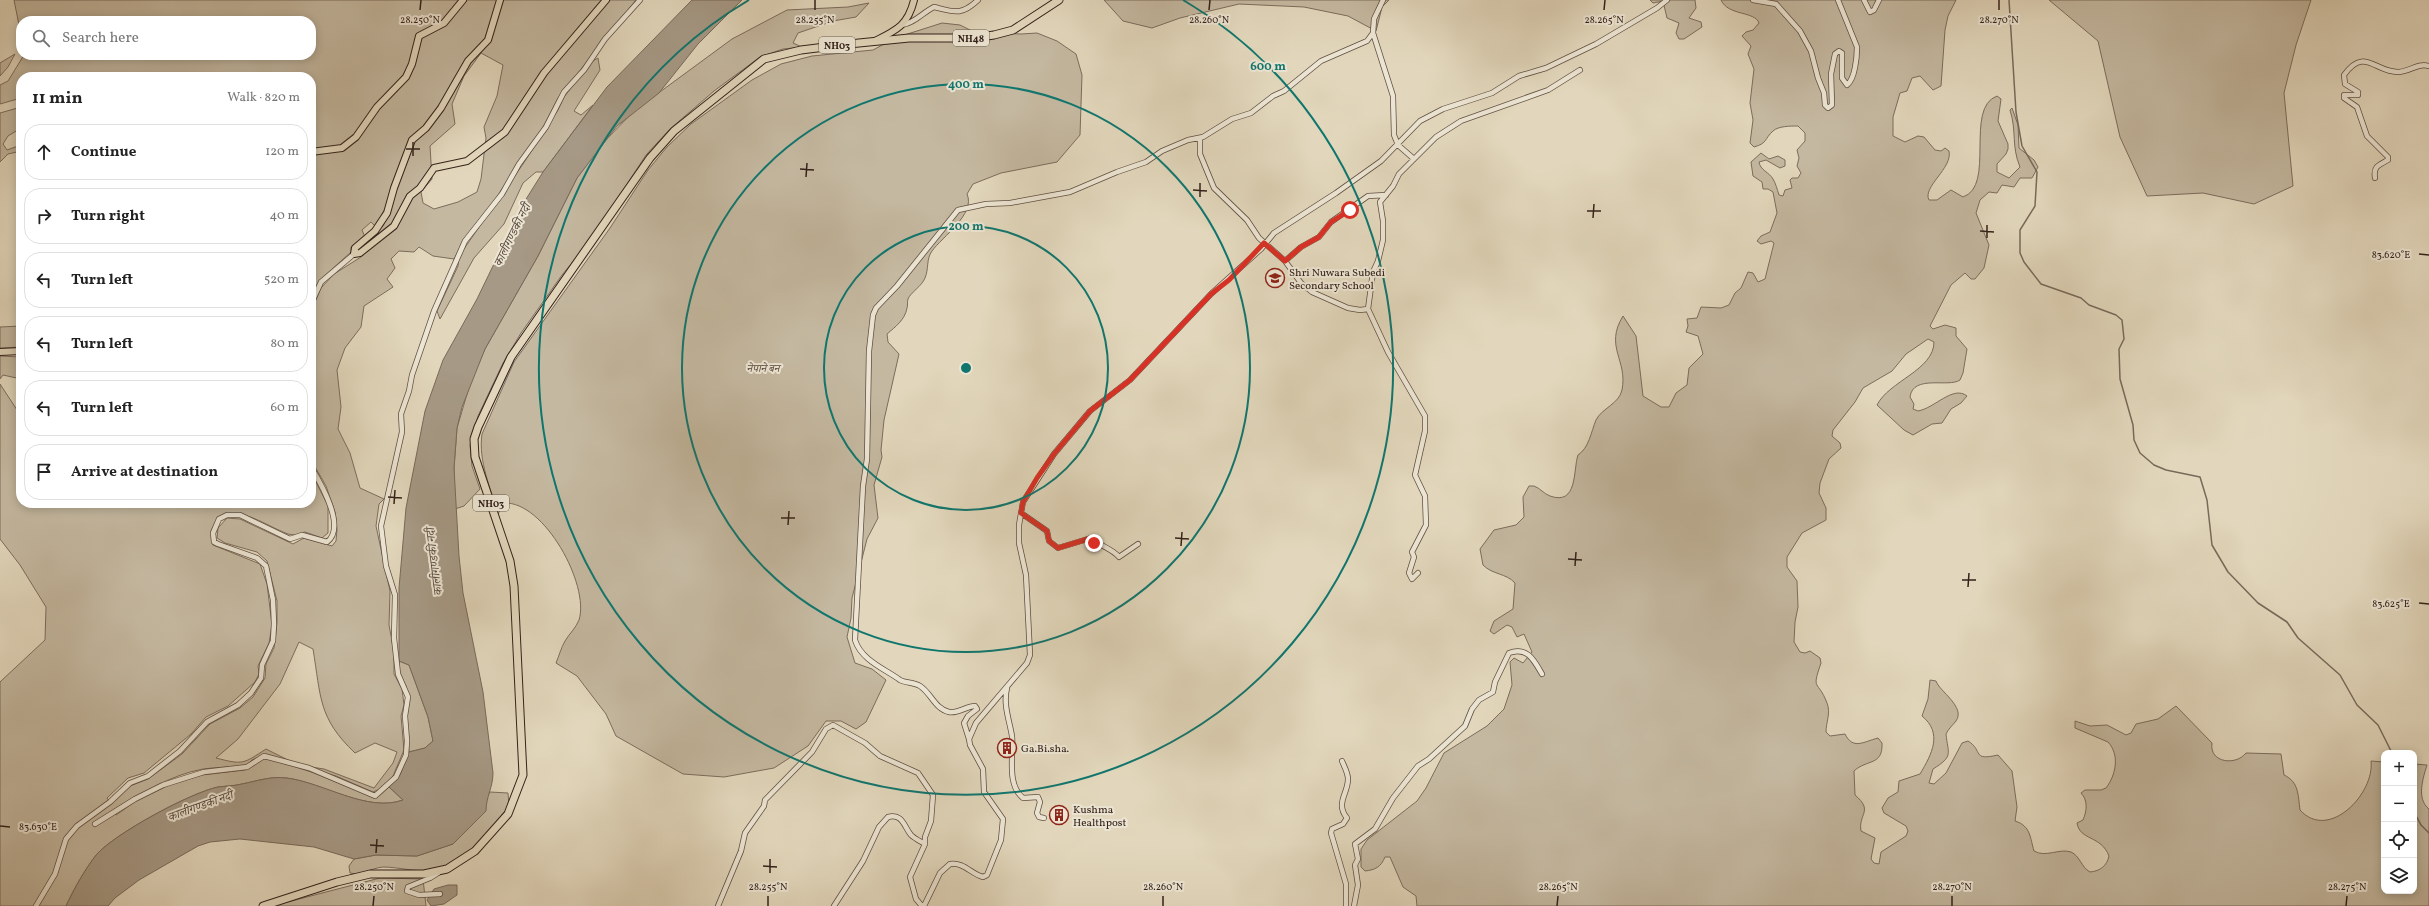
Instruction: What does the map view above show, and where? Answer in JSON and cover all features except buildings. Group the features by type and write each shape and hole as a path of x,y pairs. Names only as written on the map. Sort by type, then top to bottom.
{"highway":[{"name":"NH48","path":"873,42 909,38 972,38 994,35 1013,30 1059,0"},
{"name":"NH03","path":"264,906 337,882 370,874 424,874 447,869 475,851 508,814 523,775 513,575 497,520 474,457 474,445 478,427 511,357 650,158 674,131 764,59 801,50 873,42"}],"main road":[{"path":"316,152 335,150 350,143 377,107 406,77 412,64 419,36 444,23 463,0"},
{"path":"500,0 488,40 468,61 440,108 426,128 412,140 394,188 387,213 375,231 355,248 354,254 360,254 394,226 410,196 420,188 434,168 466,161 505,132 544,73 606,0"},
{"name":"NH03","path":"873,42 902,25 911,12 914,0"},
{"path":"0,352 16,351"}],"street":[{"path":"95,824 135,799 163,785 204,772 247,768 264,756 309,768 375,796 396,777 406,755 407,741 405,716 408,697 397,665 394,638 396,595 386,566 381,526 402,432 401,414 409,391 412,375 434,311 465,241 502,194 519,164 546,127 564,92 584,70 605,39 640,0"},
{"path":"902,25 912,24 920,15 934,7 954,13 966,10 978,0"},
{"path":"1383,0 1374,19 1373,33 1393,96 1394,135 1398,145 1414,159"},
{"path":"970,738 976,723 1027,663 1030,655 1026,575 1019,543 1023,502 1037,478 1054,454 1090,411 1130,380 1211,294 1234,275 1264,243 1287,223 1336,193 1381,161 1398,145 1409,131 1426,118 1443,109 1492,93 1519,76 1546,68 1596,44 1657,8 1667,0"},
{"path":"1753,0 1776,4 1800,30 1811,51 1818,78 1824,93 1824,105 1828,108 1832,105 1831,74 1835,54 1839,51 1842,53 1841,71 1843,82 1847,85 1851,79 1857,53 1857,47 1838,0"},
{"path":"1864,0 1870,12 1874,10 1879,0"},
{"path":"718,906 741,851 745,833 764,806 765,800 812,752 830,725 841,728 880,756 918,773 926,781 933,795 931,821 925,837 925,844 910,877 916,899 923,906 940,873 950,864 964,866 976,875 983,877 987,875 1001,840 1003,819 984,792 983,769 970,745 970,738 964,723 977,709 975,706 950,712 943,709 918,685 900,681 897,676 876,666 858,647 855,640 863,486 867,459 868,351 873,315 876,308 897,286 958,210 1070,192 1110,174 1146,162 1162,151 1200,138 1232,119 1252,112 1273,96 1284,91 1321,60 1367,41 1373,33"},
{"path":"2375,178 2374,171 2377,165 2388,160 2388,157 2367,136 2357,107 2344,98 2344,95 2358,95 2358,92 2345,84 2344,75 2354,63 2362,61 2398,72 2422,64 2429,66"},
{"path":"1418,573 1412,579 1409,573 1414,557 1412,552 1426,525 1425,496 1414,475 1425,432 1425,416 1388,352 1368,309 1373,272 1378,261 1383,240 1383,221 1380,202 1399,174 1436,137 1461,122 1548,90 1580,70"},
{"path":"1200,138 1200,154 1209,180 1219,194 1251,223 1264,243 1285,261 1301,282 1312,292 1348,308 1360,310 1368,309"},
{"path":"1285,261 1301,247 1319,237 1331,222 1368,196 1386,195"},
{"path":"316,293 321,282 354,254"},
{"path":"36,906 55,874 66,838 77,826 110,802 130,783 148,776 180,751 207,722 238,705 251,693 261,678 262,665 273,641 274,624 274,600 266,566 257,558 214,542 213,533 219,519 236,515 290,539 302,535 327,542 332,535 332,506 316,476"},
{"path":"1021,513 1047,531 1049,541 1058,548 1091,538 1094,543 1116,553 1119,557 1138,544"},
{"path":"1354,906 1358,885 1355,865 1358,859 1355,844 1375,829 1393,798 1418,766 1429,759 1465,726 1472,708 1479,700 1493,692 1495,682 1508,653 1520,650 1527,653 1534,658 1542,674"},
{"path":"1007,688 1005,704 1012,737 1015,784 1024,798 1038,797 1040,802 1037,813 1039,817 1044,818"},
{"path":"1342,761 1348,779 1341,800 1342,807 1347,818 1343,824 1332,829 1331,833 1346,884 1346,906"},
{"path":"834,906 863,861 879,828 888,817 899,817 904,822 910,834 925,844"},
{"path":"440,894 412,894 408,891 408,887 447,869"}],"green space":[{"path":"14,0 636,0 558,98 542,129 490,207 466,238 454,259 433,256 419,247 414,252 399,251 391,259 395,268 387,279 393,287 364,306 361,327 345,348 337,370 341,407 338,429 350,453 360,488 384,499 379,504 376,526 390,591 389,625 394,652 394,674 402,689 404,705 401,716 404,750 393,776 380,789 373,792 336,776 263,755 252,760 246,766 203,769 167,780 113,810 116,815 136,801 169,785 202,775 245,770 261,759 272,759 314,773 374,797 379,796 389,787 403,800 389,803 375,803 345,796 315,785 287,778 270,778 218,787 172,805 136,825 107,845 97,854 88,866 66,906 0,906 0,682 45,640 46,607 20,565 0,539 0,384 16,408 16,508 316,508 316,482 328,506 328,533 322,538 305,532 295,535 288,534 254,518 237,514 227,514 218,517 211,531 213,545 260,564 267,584 272,625 269,643 258,666 259,674 255,682 228,706 206,717 191,734 144,773 128,778 107,798 110,803 130,786 148,779 182,754 210,724 240,708 253,697 265,678 266,664 274,648 277,623 277,601 267,561 257,552 225,543 217,538 218,528 227,518 240,519 293,544 304,538 332,546 336,541 337,529 335,512 326,486 316,469 316,300 321,288 334,274 361,257 368,241 383,226 391,210 386,207 375,226 371,222 362,230 365,237 351,247 351,252 319,281 316,288 316,72 16,72 16,99 0,104 0,85 8,81 21,60 316,60 316,16 17,16","holes":["481,53 503,65 497,96 484,127 486,138 481,179 477,192 458,202 434,209 423,203 421,192 432,179 430,146 455,124 452,104 464,76","299,642 313,649 323,706 334,729 355,753 375,743 397,752 393,763 374,788 324,769 298,765 266,749 252,758 242,762 232,762 216,758 238,739 280,684"]},
{"path":"1104,0 1389,0 1382,7 1376,31 1348,16 1304,7 1239,4 1180,18 1152,28 1123,21"},
{"path":"1650,0 1695,0 1696,8 1689,18 1701,22 1702,27 1684,39 1679,39 1676,33 1679,23 1667,18 1663,1 1653,3"},
{"path":"1721,0 1956,0 1948,16 1945,30 1941,86 1933,90 1920,76 1912,78 1907,91 1900,93 1893,117 1893,136 1905,142 1918,136 1924,137 1935,150 1941,151 1945,148 1949,151 1947,164 1930,189 1928,195 1929,200 1937,200 1951,190 1963,197 1973,190 1978,178 1982,115 1987,103 1997,96 2001,99 1998,121 2008,144 2008,149 2006,154 1997,164 1997,172 2009,178 2020,167 2017,159 2010,110 2012,108 2018,125 2019,148 2034,160 2038,167 2032,178 2020,178 2014,187 2002,185 1997,193 1989,192 1980,200 1976,213 1989,245 1984,268 1975,279 1971,279 1965,273 1951,285 1930,326 1933,329 1945,325 1956,328 1956,336 1967,349 1963,373 1960,380 1948,383 1932,383 1918,386 1913,390 1910,397 1914,404 1913,409 1918,411 1956,393 1962,393 1967,396 1961,403 1951,409 1942,423 1932,424 1913,435 1904,430 1877,405 1891,389 1919,368 1927,360 1932,352 1934,342 1928,339 1906,354 1892,371 1863,388 1855,402 1833,430 1832,436 1840,443 1841,448 1829,459 1820,483 1819,493 1826,508 1826,520 1802,533 1787,557 1787,567 1797,581 1798,607 1795,622 1794,642 1800,652 1805,653 1810,651 1820,658 1821,663 1816,682 1828,707 1826,732 1830,736 1845,734 1851,742 1859,744 1878,738 1882,743 1882,750 1877,759 1859,767 1854,771 1855,795 1864,805 1864,813 1861,820 1861,831 1875,838 1871,859 1874,863 1879,864 1881,852 1906,836 1908,831 1906,826 1884,813 1882,808 1888,798 1898,792 1899,781 1920,774 1931,751 1934,737 1932,729 1922,716 1928,699 1930,680 1936,681 1955,705 1958,710 1958,716 1946,734 1948,750 1947,757 1940,765 1933,769 1929,783 1934,784 1946,773 1962,743 1968,741 1976,748 1981,756 1984,757 1998,755 2012,771 2017,807 2015,821 2027,829 2034,851 2043,854 2062,851 2071,852 2090,872 2097,870 2107,863 2109,856 2101,845 2086,836 2079,829 2077,823 2083,820 2086,809 2086,802 2081,793 2085,790 2101,790 2106,788 2114,771 2115,759 2112,747 2108,742 2075,728 2075,721 2090,726 2107,725 2126,735 2131,733 2136,724 2158,719 2176,706 2212,743 2212,750 2219,758 2230,761 2242,757 2246,753 2281,754 2284,775 2293,781 2295,785 2300,810 2312,818 2324,820 2336,817 2348,810 2366,787 2370,774 2371,761 2381,762 2381,894 2417,894 2417,764 2427,765 2422,782 2422,794 2425,805 2429,809 2429,906 1417,906 1416,896 1403,887 1390,857 1385,857 1380,866 1372,870 1365,871 1361,867 1361,849 1367,840 1417,801 1426,788 1444,753 1487,726 1504,709 1512,685 1510,662 1514,658 1523,663 1532,652 1524,634 1517,637 1512,627 1507,625 1494,634 1490,631 1494,621 1513,609 1515,583 1508,577 1491,571 1483,565 1480,549 1494,530 1516,525 1524,517 1523,497 1529,486 1534,486 1550,496 1559,498 1565,496 1570,491 1573,485 1578,455 1585,448 1596,420 1602,412 1618,399 1622,390 1622,370 1616,345 1616,336 1623,316 1636,336 1643,396 1661,407 1669,407 1676,393 1687,385 1689,368 1703,354 1698,336 1686,332 1688,326 1687,319 1697,318 1701,307 1721,308 1729,305 1735,293 1741,288 1748,272 1753,273 1758,282 1765,279 1774,243 1771,241 1761,244 1757,241 1761,236 1770,232 1777,213 1773,192 1768,189 1763,189 1762,182 1753,176 1751,162 1761,153 1769,159 1778,156 1785,160 1785,166 1780,168 1766,160 1759,162 1761,167 1773,179 1779,195 1783,196 1785,190 1792,188 1790,180 1792,178 1798,178 1801,173 1797,166 1799,158 1797,150 1805,141 1805,133 1798,126 1781,127 1775,129 1762,144 1754,147 1750,143 1753,120 1750,103 1754,69 1748,54 1751,46 1742,36 1746,32 1753,30 1759,23 1757,19 1729,9"},
{"path":"2049,0 2311,0 2296,45 2284,93 2293,186 2254,204 2203,193 2147,196 2120,137 2098,41"},
{"path":"869,3 856,17 833,21 798,33 793,43 802,47 783,49 760,57 714,91 670,129 646,155 590,241 562,275 521,333 503,363 478,416 470,445 472,466 480,489 464,506 455,509 454,468 457,428 470,384 485,349 538,256 577,178 601,145 634,111 732,39 787,10 848,7"},
{"name":"नेपाने बन","path":"942,23 960,25 974,32 1021,34 1037,33 1057,41 1076,54 1082,75 1080,135 1057,162 1001,173 973,184 967,194 967,209 963,217 930,254 926,275 923,281 909,297 906,312 902,320 887,334 888,342 899,354 884,420 881,450 882,457 874,485 878,518 867,539 852,598 851,618 847,637 855,663 872,669 886,680 866,722 856,729 841,721 826,721 808,746 774,768 724,777 683,774 616,736 606,714 577,676 556,663 565,641 579,620 581,605 578,587 571,567 561,548 548,530 534,516 519,506 504,503 498,514 483,465 481,444 482,434 514,362 610,228 648,170 667,147 691,124 752,80 781,64 812,56 873,50 895,38"},
{"path":"15,54 8,67 0,76 0,63"},
{"path":"598,58 600,70 574,111 581,115 593,105 543,172 536,172 523,183 504,224 474,258 440,319 437,311 458,266 459,256 523,164 558,110 564,97 591,62"},
{"path":"16,108 16,131 8,136 3,144 7,150 16,147 16,152 8,154 0,162 0,113"},
{"path":"16,326 16,347 0,348 0,327"},
{"path":"0,356 16,357 16,378 3,375 0,379"},
{"path":"399,661 409,665 428,717 433,741 425,748 409,752 406,716 409,699 406,686 399,671"},
{"path":"490,792 508,793 509,806 484,837 464,855 453,862 442,867 429,870 383,867 362,873 350,873 349,866 354,859 376,855 417,856 453,844"},
{"path":"380,878 423,879 426,906 272,906"}],"water":[{"name":"कालीगण्डकी नदी","path":"692,0 742,0 698,44 659,93 617,126 577,178 538,256 485,349 462,407 457,428 454,468 459,556 463,593 483,692 493,773 486,811 453,844 417,856 376,855 354,859 314,847 240,839 210,842 198,846 139,880 115,898 108,906 66,906 88,866 97,854 107,845 136,825 172,805 218,787 239,785 269,778 286,778 375,803 389,803 403,800 389,787 400,775 409,752 425,748 433,741 428,717 409,665 399,661 399,588 406,508 425,411 443,360 477,299 523,204 543,172 607,87"},
{"path":"448,885 457,885 457,895 444,904 431,906 427,900 434,889"}],"waterway":[{"path":"2009,0 2016,112 2022,146 2037,172 2035,206 2020,230 2020,253 2024,262 2041,284 2081,298 2089,305 2116,315 2122,320 2124,339 2119,349 2120,379 2133,425 2134,440 2140,453 2154,465 2166,470 2200,477 2207,500 2212,545 2228,572 2258,603 2287,622 2298,638 2340,675 2357,705 2378,725 2390,750"},
{"path":"2417,818 2421,825 2429,833"}],"place":[{"name":"Shri Nuwara Subedi Secondary School","path":"1275,278"},
{"name":"Ga.Bi.sha.","path":"1007,748"},
{"name":"Kushma Healthpost","path":"1059,815"}],"route":[{"path":"1094,543 1091,538 1071,546 1058,548 1049,541 1049,533 1047,531 1021,513 1023,502 1037,478 1054,454 1090,411 1130,380 1211,294 1229,280 1261,249 1264,243 1285,261 1301,247 1319,237 1331,222 1350,210"}]}
